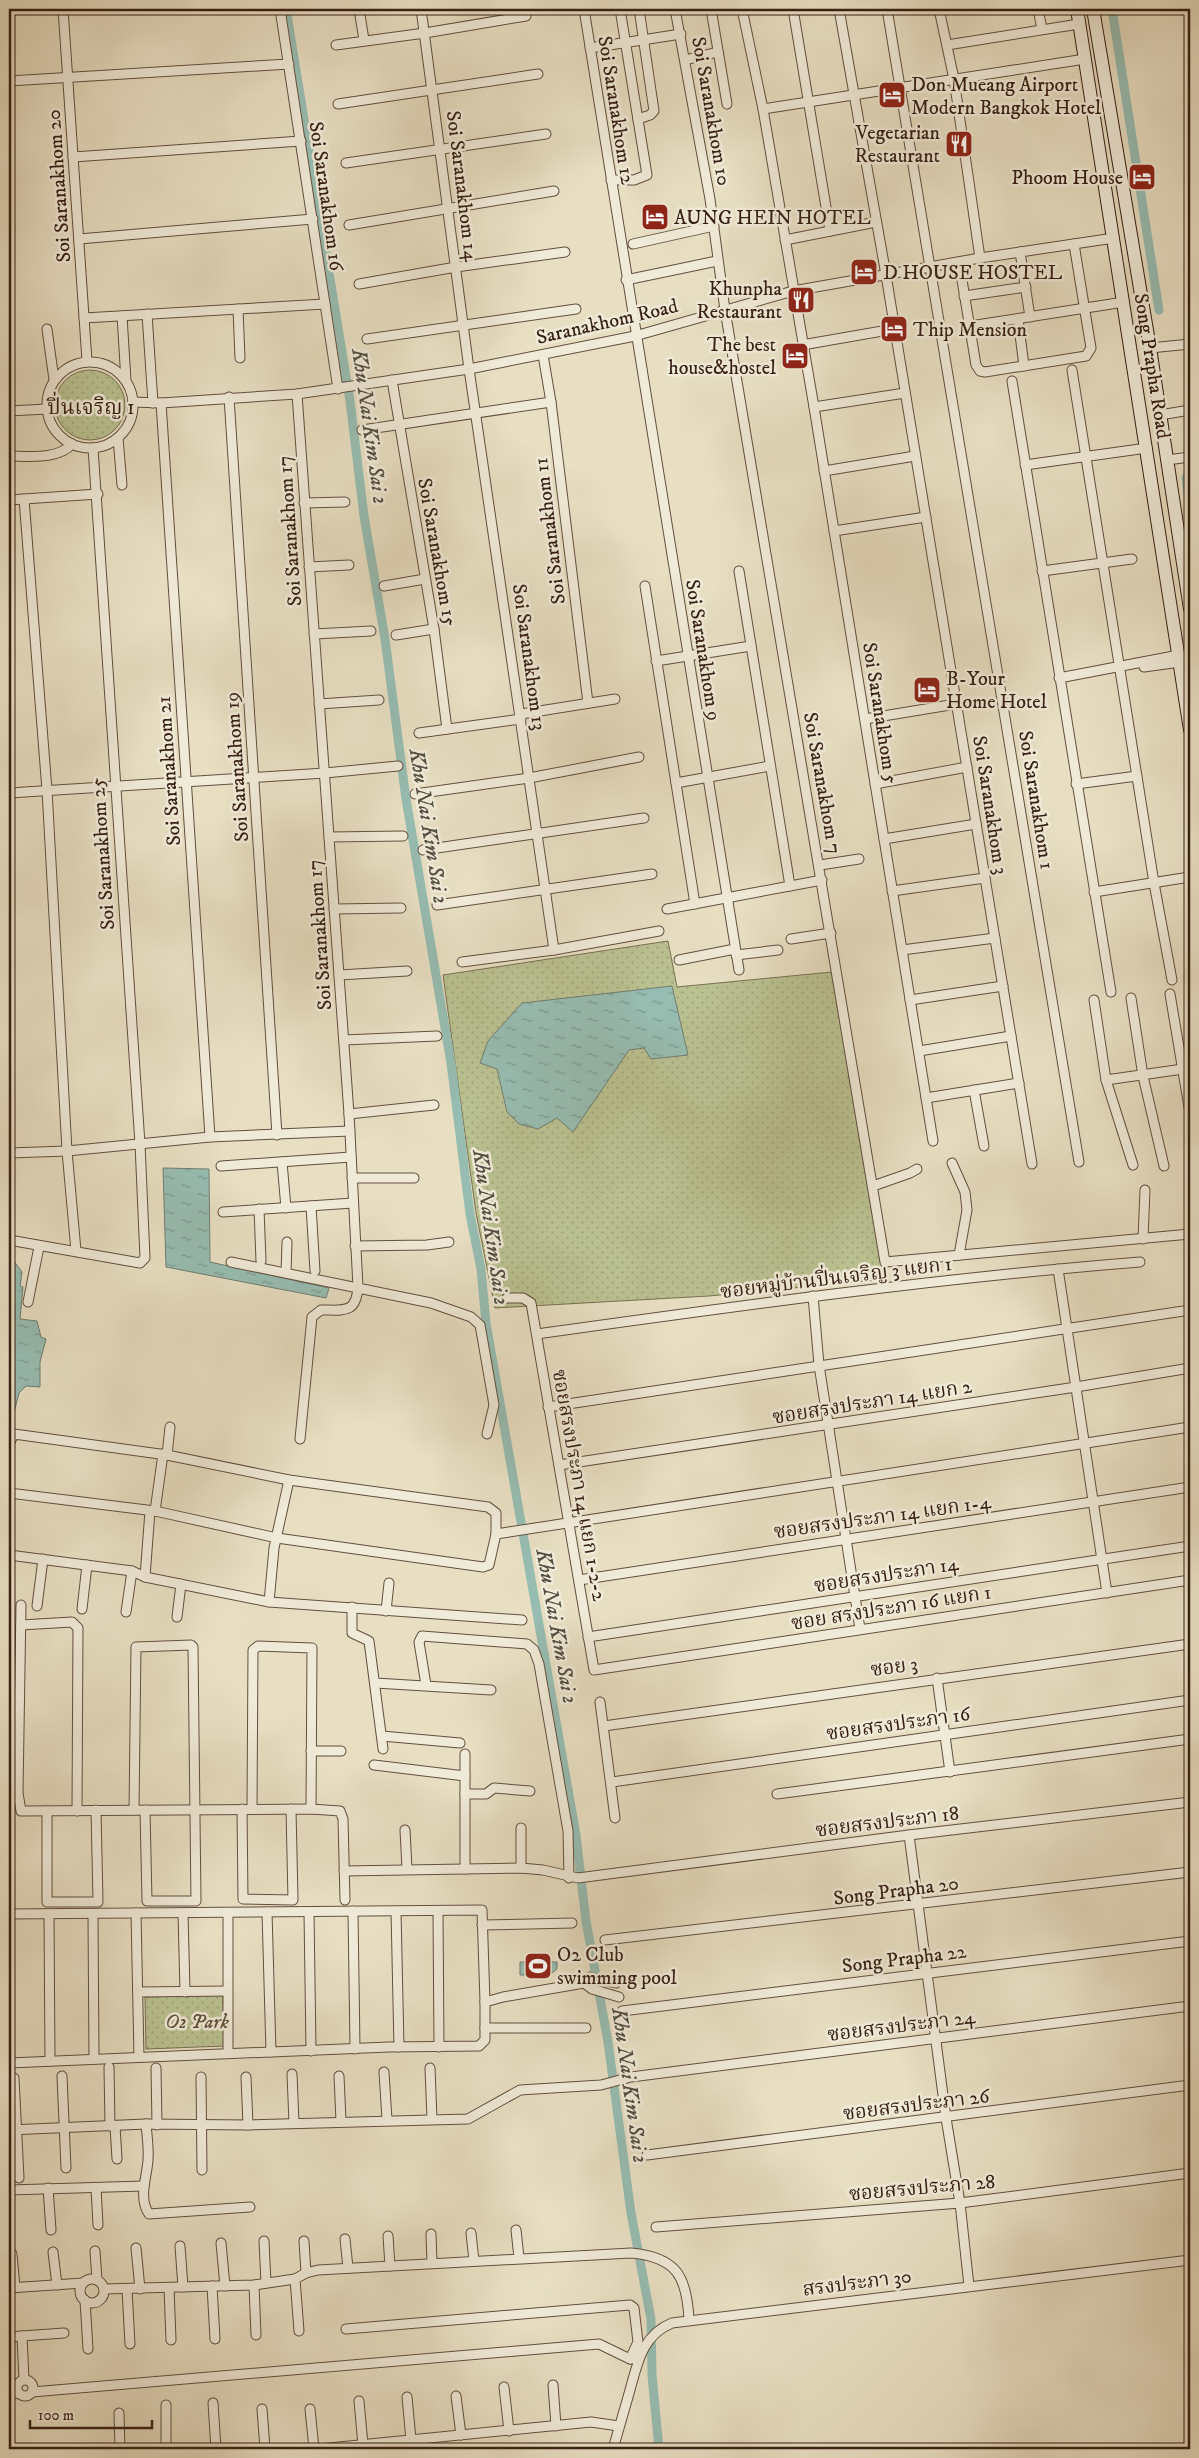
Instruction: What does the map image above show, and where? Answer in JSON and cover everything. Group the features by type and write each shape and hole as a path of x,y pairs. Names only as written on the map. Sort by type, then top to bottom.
{"main road":[{"name":"Song Prapha Road","path":"1076,9 1114,238 1190,730"},
{"name":"Song Prapha Road","path":"1093,9 1189,594"},
{"path":"1171,599 1189,594"}],"street":[{"name":"Soi Saranakhom 20","path":"63,9 87,361"},
{"name":"Soi Saranakhom 16","path":"280,9 325,304 344,388"},
{"path":"359,9 364,40"},
{"name":"Soi Saranakhom 14","path":"421,9 469,369"},
{"name":"Soi Saranakhom 12","path":"584,9 635,336"},
{"path":"610,180 634,180 647,175 620,9"},
{"path":"638,119 650,115 654,111 639,9"},
{"name":"Soi Saranakhom 10","path":"675,9 714,226 725,310"},
{"path":"711,9 727,104"},
{"name":"Soi Saranakhom 5","path":"742,9 763,109 814,407 933,1141"},
{"path":"793,9 830,231"},
{"name":"Soi Saranakhom 3","path":"839,9 886,275 1032,1164"},
{"name":"Soi Saranakhom 1","path":"888,9 899,88 932,266 1079,1162"},
{"path":"940,9 954,79 980,258"},
{"path":"1038,9 1042,29"},
{"path":"336,45 364,40 425,34 526,16"},
{"path":"947,45 1079,24"},
{"path":"590,48 680,34"},
{"path":"685,60 718,52"},
{"path":"763,109 1085,59"},
{"path":"9,81 289,64"},
{"path":"338,104 433,92 538,74"},
{"path":"346,163 546,134"},
{"path":"73,157 301,141"},
{"path":"349,225 554,191"},
{"path":"79,239 313,219"},
{"path":"785,240 876,222"},
{"path":"633,244 714,226"},
{"name":"Saranakhom Road","path":"133,402 157,403 296,394 469,369 635,336 793,291 980,258 1114,238"},
{"path":"958,262 976,365 980,371 1024,366 1090,354 1091,348 1074,244"},
{"path":"359,284 456,267 565,252"},
{"path":"1020,252 1030,316"},
{"path":"626,280 718,261"},
{"path":"964,296 1026,287"},
{"path":"970,326 1124,302"},
{"path":"84,318 325,304"},
{"path":"238,309 240,358"},
{"path":"367,339 576,309"},
{"name":"Soi Saranakhom 7","path":"725,310 874,1186 885,1262 959,1255"},
{"name":"Soi Saranakhom 21","path":"147,314 157,403 187,781 210,1137"},
{"path":"122,316 126,381 133,402 129,422 118,438 106,445 93,448 72,444 54,430 46,409 48,394 54,380 63,370 74,364 87,361 102,363 116,370 126,381"},
{"path":"1018,319 1024,366"},
{"path":"48,329 54,380"},
{"path":"802,345 894,329"},
{"name":"Soi Saranakhom 9","path":"635,336 739,970"},
{"path":"1150,348 1190,344"},
{"name":"Soi Saranakhom 11","path":"543,354 551,402 588,703"},
{"name":"Soi Saranakhom 13","path":"469,369 554,950"},
{"path":"1072,370 1118,669 1172,980"},
{"name":"Soi Saranakhom 15","path":"392,380 434,629 447,729"},
{"path":"1012,381 1058,678 1111,992"},
{"path":"814,407 905,393"},
{"name":"Soi Saranakhom 17","path":"296,394 344,1040 358,1288 357,1302 352,1308 321,1310 312,1317 300,1439"},
{"name":"Soi Saranakhom 19","path":"229,397 278,1135"},
{"path":"362,430 551,402"},
{"path":"9,411 46,409"},
{"path":"1160,415 1190,410"},
{"path":"118,438 122,485"},
{"path":"9,456 47,455 67,450 72,444"},
{"name":"Soi Saranakhom 25","path":"76,1251 140,1263 145,1258 140,1144 115,787 98,494 93,448"},
{"path":"1025,465 1147,448"},
{"path":"824,471 915,456"},
{"path":"1167,460 1190,457"},
{"path":"9,500 98,494"},
{"path":"9,1240 39,1247 76,1251 67,1151 47,790 24,499"},
{"path":"304,503 345,502"},
{"path":"834,532 926,517"},
{"path":"1042,571 1132,559"},
{"path":"309,567 349,565"},
{"path":"739,571 790,886"},
{"path":"384,586 425,578"},
{"path":"645,586 695,904"},
{"path":"396,635 434,629"},
{"path":"314,634 371,631"},
{"path":"656,661 751,646"},
{"path":"1058,678 1179,658"},
{"path":"419,732 447,729 615,699"},
{"path":"319,704 379,700"},
{"path":"865,719 956,704"},
{"path":"415,794 529,778 639,757"},
{"path":"9,793 325,773 398,766"},
{"path":"676,783 770,766"},
{"path":"875,784 967,767"},
{"path":"1076,784 1137,776"},
{"path":"423,850 644,818"},
{"path":"884,839 976,824"},
{"path":"329,836 403,836"},
{"path":"820,865 860,859"},
{"path":"437,905 652,874"},
{"path":"1094,892 1190,877"},
{"path":"892,891 985,878"},
{"path":"667,909 822,880"},
{"path":"334,909 401,908"},
{"path":"462,962 554,950 659,932"},
{"path":"792,939 831,933"},
{"path":"902,950 995,938"},
{"path":"679,960 736,952 778,950"},
{"path":"339,975 407,971"},
{"path":"910,1000 1003,986"},
{"path":"1170,994 1187,1068 1190,1113"},
{"path":"1131,998 1143,1076 1164,1166"},
{"path":"1094,1000 1106,1080 1133,1165"},
{"path":"344,1040 437,1036"},
{"path":"919,1051 1011,1036"},
{"path":"1106,1080 1187,1068"},
{"path":"926,1098 1019,1083"},
{"path":"974,1090 984,1146"},
{"path":"349,1114 434,1105"},
{"path":"9,1153 67,1151 210,1137 350,1131"},
{"path":"221,1166 351,1156"},
{"path":"282,1162 286,1208"},
{"path":"952,1163 965,1192 967,1210 959,1255 1190,1234"},
{"path":"874,1186 901,1177 917,1169"},
{"path":"352,1178 414,1178"},
{"path":"1143,1239 1145,1190"},
{"path":"223,1212 353,1204"},
{"path":"310,1206 315,1271"},
{"path":"259,1209 261,1261"},
{"path":"286,1272 287,1242"},
{"path":"355,1246 427,1245 449,1242"},
{"path":"28,1302 39,1247"},
{"path":"231,1262 432,1304 471,1317 480,1325 494,1405 487,1434"},
{"name":"ซอยหมู่บ้านปิ่นเจริญ 3 แยก 1","path":"537,1334 813,1296 1058,1269 1140,1262"},
{"path":"1058,1269 1107,1593"},
{"path":"813,1296 819,1365 860,1630"},
{"name":"ซอยสรงประภา 14 แยก 1-2-2","path":"507,1298 523,1298 531,1303 570,1523 591,1667 597,1671"},
{"path":"548,1407 1190,1310"},
{"name":"ซอยสรงประภา 14 แยก 2","path":"559,1465 1190,1368"},
{"path":"145,1576 152,1511 170,1427"},
{"path":"496,1534 1190,1427"},
{"path":"9,1444 14,1434 165,1454 289,1480 488,1507 496,1513 496,1534 489,1565 483,1567 277,1538 152,1511 9,1492"},
{"path":"268,1602 277,1538 289,1480"},
{"name":"ซอยสรงประภา 14 แยก 1-4","path":"579,1580 1190,1487"},
{"name":"ซอยสรงประภา 14","path":"588,1637 1190,1546"},
{"path":"9,1554 132,1571 145,1576 268,1602 522,1620"},
{"path":"37,1606 42,1559"},
{"path":"82,1609 87,1565"},
{"path":"126,1612 132,1571"},
{"name":"ซอย สรงประภา 16 แยก 1","path":"597,1671 1190,1580"},
{"path":"386,1611 389,1583"},
{"path":"177,1617 181,1584"},
{"path":"21,1605 19,1809 23,1812 77,1810 335,1810 342,1814 345,1900"},
{"path":"352,1607 352,1633 355,1637 368,1640 383,1748"},
{"path":"22,1625 72,1622 78,1628 77,1810"},
{"path":"344,1871 521,1868 542,1870 574,1878 562,1791 539,1664 532,1648 527,1644 422,1636 419,1642 426,1685"},
{"path":"134,1810 135,1650 139,1646 189,1644 193,1648 196,1901 147,1901 145,1810"},
{"name":"ซอย 3","path":"604,1726 1190,1644"},
{"path":"252,1809 254,1647 312,1648 311,1809"},
{"path":"937,1678 950,1772"},
{"path":"375,1683 491,1690"},
{"name":"ซอยสรงประภา 16","path":"612,1782 1190,1700"},
{"path":"600,1702 612,1782 615,1818"},
{"path":"382,1736 460,1743"},
{"path":"777,1794 1190,1739"},
{"path":"311,1751 341,1751"},
{"path":"465,1754 465,1868"},
{"path":"374,1765 465,1776"},
{"path":"465,1794 486,1794 495,1788 530,1791"},
{"name":"ซอยสรงประภา 18","path":"574,1878 909,1835 1190,1802"},
{"path":"242,1810 243,1900 293,1900 291,1809"},
{"path":"47,1811 47,1902 98,1902 96,1810"},
{"path":"521,1828 521,1868"},
{"path":"405,1830 407,1869"},
{"path":"909,1835 946,2118 960,2203 969,2286"},
{"name":"Song Prapha 20","path":"605,1940 917,1906 1190,1872"},
{"path":"9,1914 482,1910 485,2002 485,2040 479,2046 355,2048 9,2063"},
{"path":"396,1911 399,2047"},
{"path":"438,1911 439,2047"},
{"path":"228,1912 228,2053"},
{"path":"267,1912 271,2052"},
{"path":"309,1912 311,2051"},
{"path":"353,1912 355,2048"},
{"path":"136,1913 139,2057"},
{"path":"183,1913 185,1992"},
{"path":"49,1914 50,2061"},
{"path":"93,1914 94,2059"},
{"path":"482,1926 572,1924"},
{"name":"Song Prapha 22","path":"622,2011 1190,1941"},
{"path":"485,2002 503,1996 587,1980 614,1983"},
{"path":"587,1980 592,1989 616,1996"},
{"path":"138,1992 227,1991"},
{"name":"ซอยสรงประภา 24","path":"13,2129 146,2124 248,2125 470,2118 520,2090 601,2085 617,2080 1190,2006"},
{"path":"485,2028 586,2028"},
{"path":"109,2067 117,2159"},
{"path":"156,2068 157,2125"},
{"path":"430,2068 432,2119"},
{"path":"384,2072 387,2120"},
{"path":"292,2074 294,2123"},
{"path":"62,2076 66,2127 66,2168"},
{"path":"340,2076 341,2121"},
{"path":"201,2077 202,2170"},
{"path":"246,2077 248,2125"},
{"path":"14,2078 13,2129 19,2178"},
{"name":"ซอยสรงประภา 26","path":"647,2155 1190,2086"},
{"path":"146,2124 148,2161 144,2186 146,2208 149,2214 250,2207"},
{"name":"ซอยสรงประภา 28","path":"656,2227 960,2203 1190,2173"},
{"path":"9,2190 144,2186"},
{"path":"48,2188 51,2230"},
{"path":"96,2188 98,2225"},
{"path":"516,2230 519,2258"},
{"path":"471,2233 474,2261"},
{"path":"431,2234 432,2263"},
{"path":"388,2236 390,2266"},
{"path":"345,2239 348,2268"},
{"path":"264,2241 266,2283"},
{"path":"304,2241 306,2273"},
{"path":"221,2243 225,2286"},
{"path":"180,2246 183,2287"},
{"path":"136,2248 140,2289"},
{"path":"95,2251 97,2280 104,2289"},
{"path":"53,2252 57,2285"},
{"path":"104,2289 254,2285 295,2279 306,2273 348,2268 632,2253 655,2256 672,2265 679,2276 688,2308 689,2320"},
{"path":"12,2254 12,2287 83,2283 90,2279 97,2280"},
{"name":"สรงประภา 30","path":"612,2449 634,2359 659,2328 672,2323 1190,2260"},
{"path":"295,2279 299,2332"},
{"path":"83,2283 81,2294 85,2300 88,2349"},
{"path":"254,2285 256,2335"},
{"path":"212,2286 215,2339"},
{"path":"169,2288 171,2340"},
{"path":"85,2300 92,2302 100,2300 104,2289"},
{"path":"127,2289 130,2344"},
{"path":"9,2394 19,2393 26,2396 32,2392 599,2344 634,2359 638,2342 634,2308 630,2305 346,2329"},
{"path":"9,2337 64,2333"},
{"path":"22,2336 24,2380"},
{"path":"24,2380 32,2384 32,2392"},
{"path":"19,2393 19,2383 24,2380"},
{"path":"553,2385 556,2426"},
{"path":"504,2387 509,2430"},
{"path":"456,2396 461,2435"},
{"path":"407,2397 411,2440"},
{"path":"358,2401 363,2445"},
{"path":"213,2403 216,2449"},
{"path":"166,2405 166,2449"},
{"path":"262,2409 265,2449"},
{"path":"310,2409 314,2449"},
{"path":"119,2413 120,2449"},
{"path":"319,2449 602,2422 619,2426"}],"green space":[{"path":"90,370 103,373 115,380 122,392 125,405 122,418 115,430 103,437 90,440 77,437 65,430 58,418 55,405 58,392 65,380 77,373"},
{"path":"668,941 677,987 832,972 886,1279 709,1296 495,1308 476,1213 443,975"},
{"name":"O2 Park","path":"223,1995 224,2046 146,2049 145,1997"}],"water":[{"path":"672,986 688,1055 651,1059 644,1048 629,1050 573,1132 557,1118 538,1129 519,1124 507,1112 497,1069 480,1063 488,1041 522,1003"},
{"path":"163,1168 209,1169 210,1262 329,1288 326,1298 166,1267"},
{"path":"9,1259 13,1260 22,1272 20,1286 23,1287 20,1319 37,1321 41,1337 46,1339 40,1362 40,1387 26,1386 19,1393 9,1432"},
{"name":"O2 Club swimming pool","path":"520,1962 557,1962 557,1969 549,1975 520,1975"}],"waterway":[{"name":"Khu Nai Kim Sai 2","path":"286,9 350,401 364,516 385,639 406,799 451,1063 470,1214 481,1269 486,1323 576,1835 586,1921 608,2042 631,2213 651,2319 652,2375 659,2449"},
{"path":"1112,9 1159,310"},
{"path":"1186,478 1190,508"}],"place":[{"name":"Don Mueang Airport Modern Bangkok Hotel","path":"892,95"},
{"name":"Vegetarian Restaurant","path":"959,144"},
{"name":"Phoom House","path":"1142,177"},
{"name":"AUNG HEIN HOTEL","path":"655,217"},
{"name":"D HOUSE HOSTEL","path":"864,272"},
{"name":"Khunpha Restaurant","path":"801,300"},
{"name":"Thip Mension","path":"894,329"},
{"name":"The best house&hostel","path":"795,356"},
{"name":"B-Your Home Hotel","path":"927,690"},
{"name":"O2 Club swimming pool","path":"538,1966"}],"district":[{"name":"ปิ่นเจริญ 1","path":"91,407"}]}
